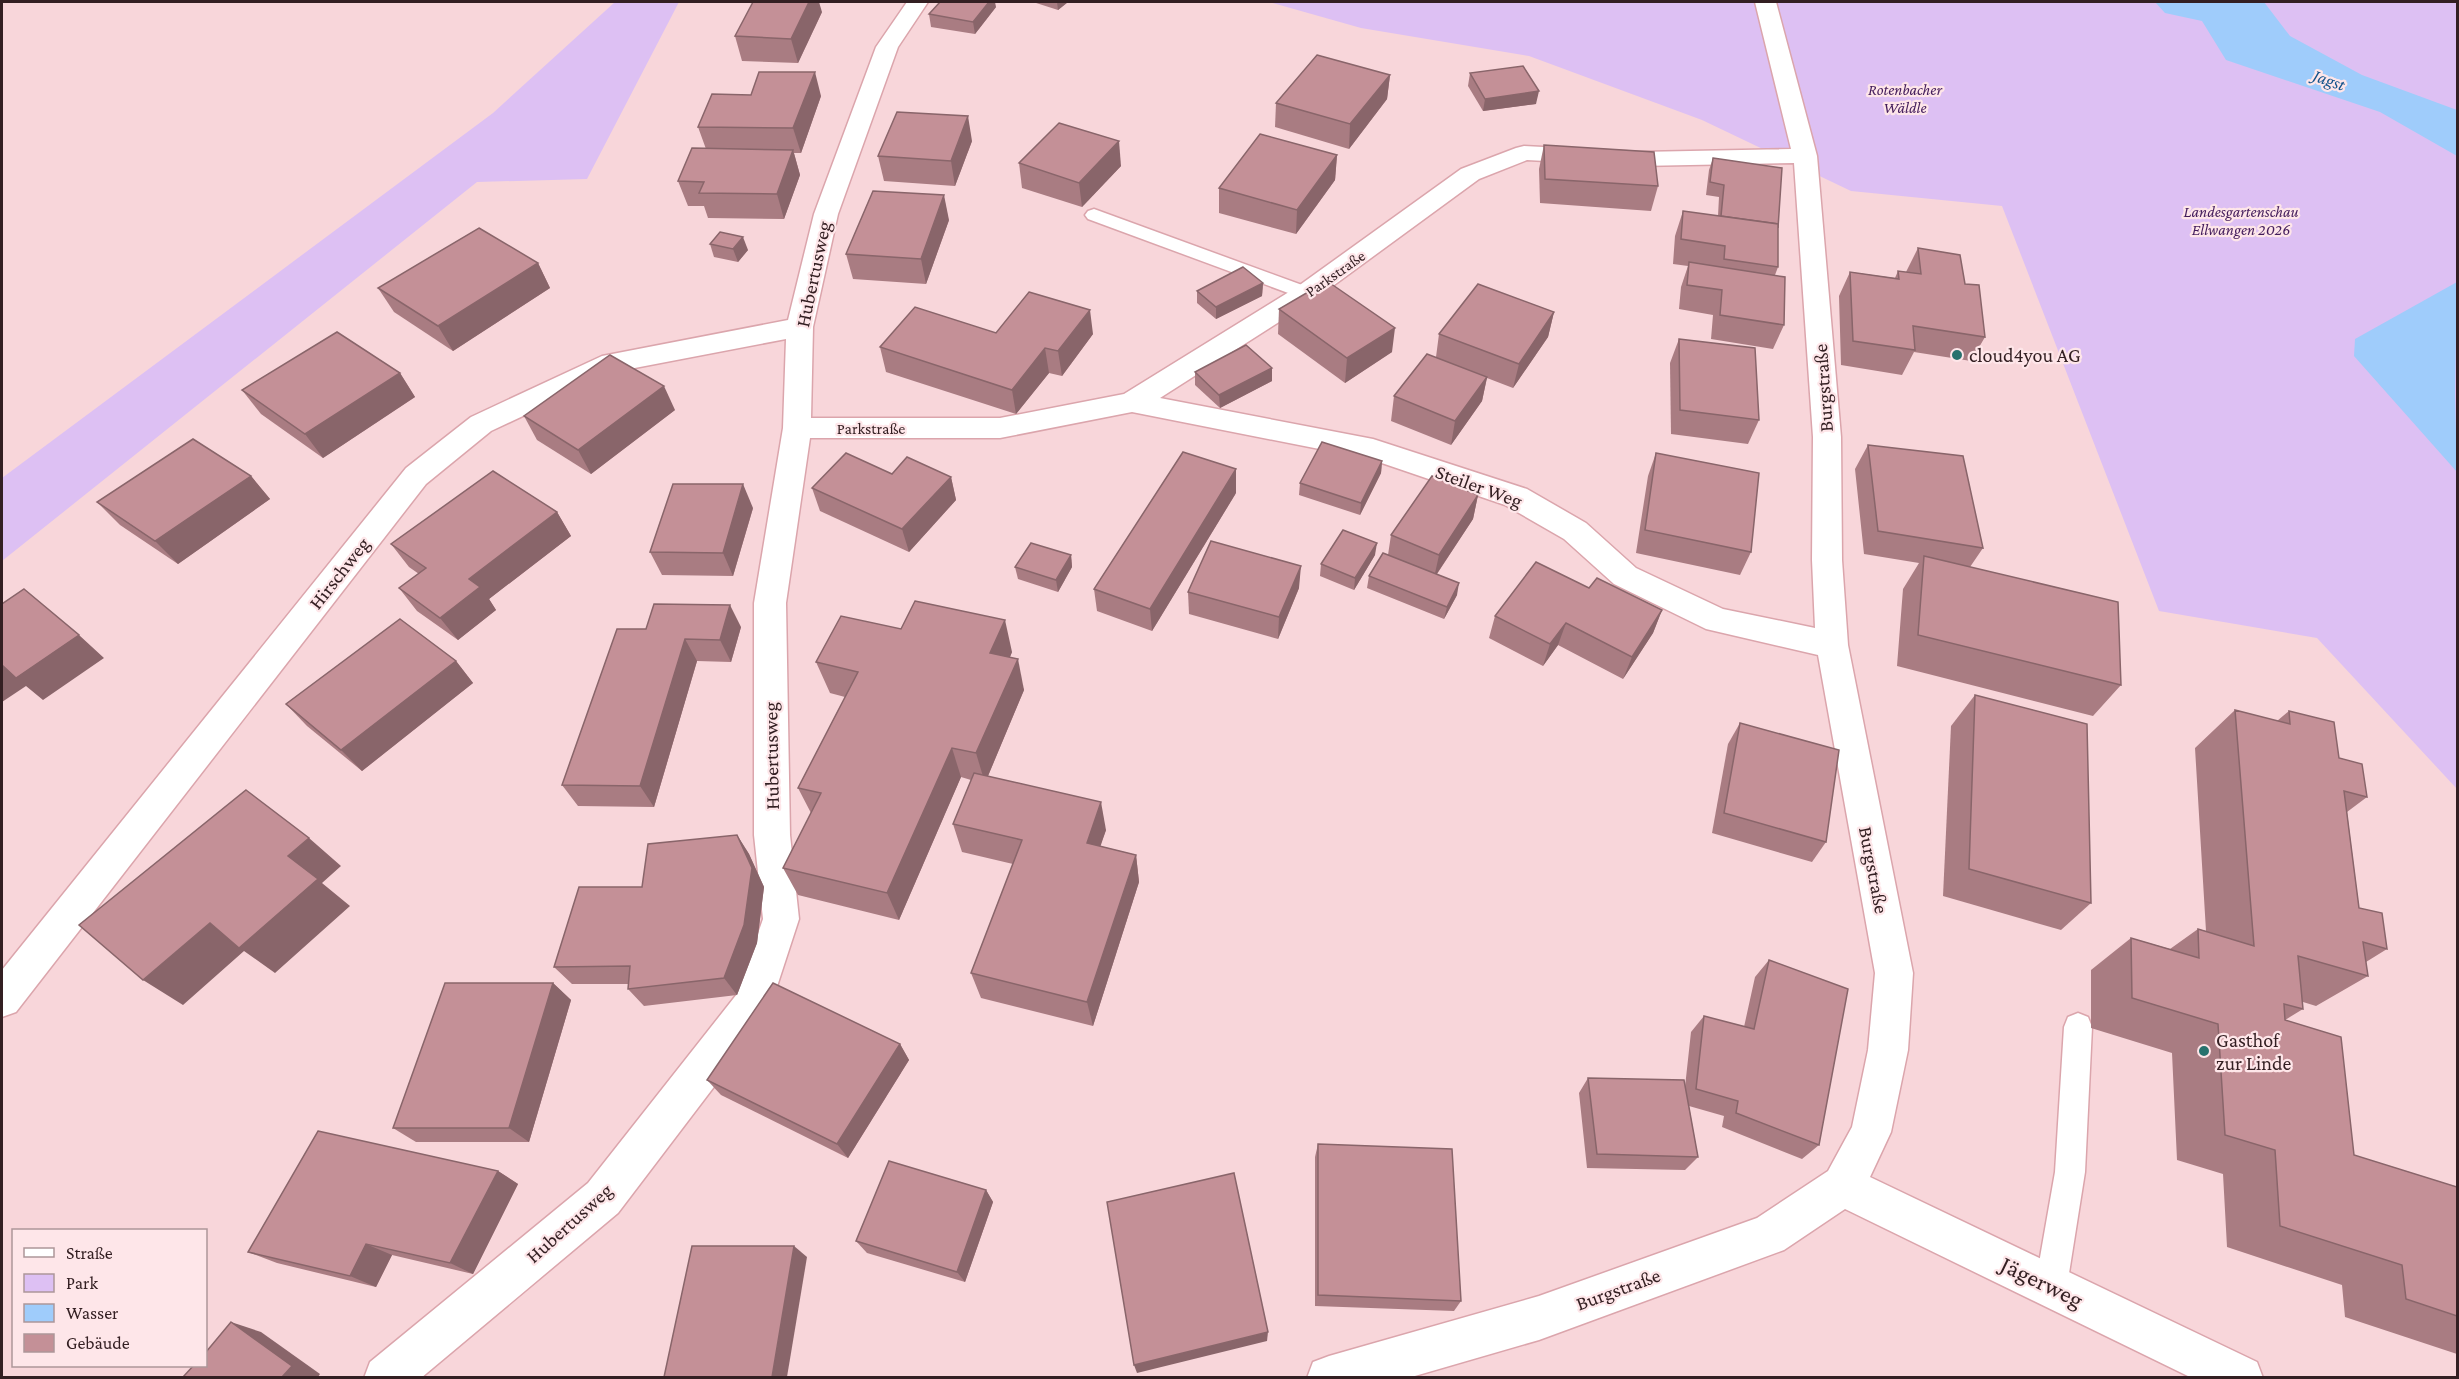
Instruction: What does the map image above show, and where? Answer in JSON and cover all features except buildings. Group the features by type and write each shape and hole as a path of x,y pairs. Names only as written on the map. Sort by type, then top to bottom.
{"street":[{"name":"Hubertusweg","path":"386,1377 603,1198 753,1004 781,920 772,836 770,603 797,428 800,327 826,214 887,47 917,2"},
{"name":"Burgstraße","path":"1329,1377 1539,1318 1769,1235 1843,1186 1871,1132 1888,1050 1894,973 1832,645 1827,560 1827,436 1805,156 1766,2"},
{"name":"Parkstraße","path":"797,428 1000,428 1132,402 1306,293 1470,174 1524,153 1639,159 1805,156"},
{"name":"Hirschweg","path":"2,999 416,476 481,424 612,363 800,327"},
{"name":"Steiler Weg","path":"1132,402 1373,449 1516,497 1575,531 1625,576 1717,620 1832,645"},
{"name":"Jägerweg","path":"1843,1186 2241,1377"}],"lane":[{"path":"1094,215 1306,293"},
{"path":"2051,1286 2070,1172 2078,1027"}],"green space":[{"path":"615,2 679,2 587,179 477,182 2,561 2,478 493,113"},
{"name":"Landesgartenschau Ellwangen 2026","path":"1269,2 2457,2 2457,789 2317,638 2159,611 2002,206 1851,191 1702,120 1529,56 1361,28"}],"water":[{"name":"Jagst","path":"2155,2 2264,2 2290,36 2362,75 2457,110 2457,156 2380,112 2226,60 2202,21 2165,13"},
{"path":"2457,282 2455,394 2457,472 2354,356 2355,339"}],"place":[{"name":"cloud4you AG","path":"1957,355"},
{"name":"Gasthof zur Linde","path":"2204,1051"}],"park label":[{"name":"Rotenbacher Wäldle","path":"1905,98"}]}
